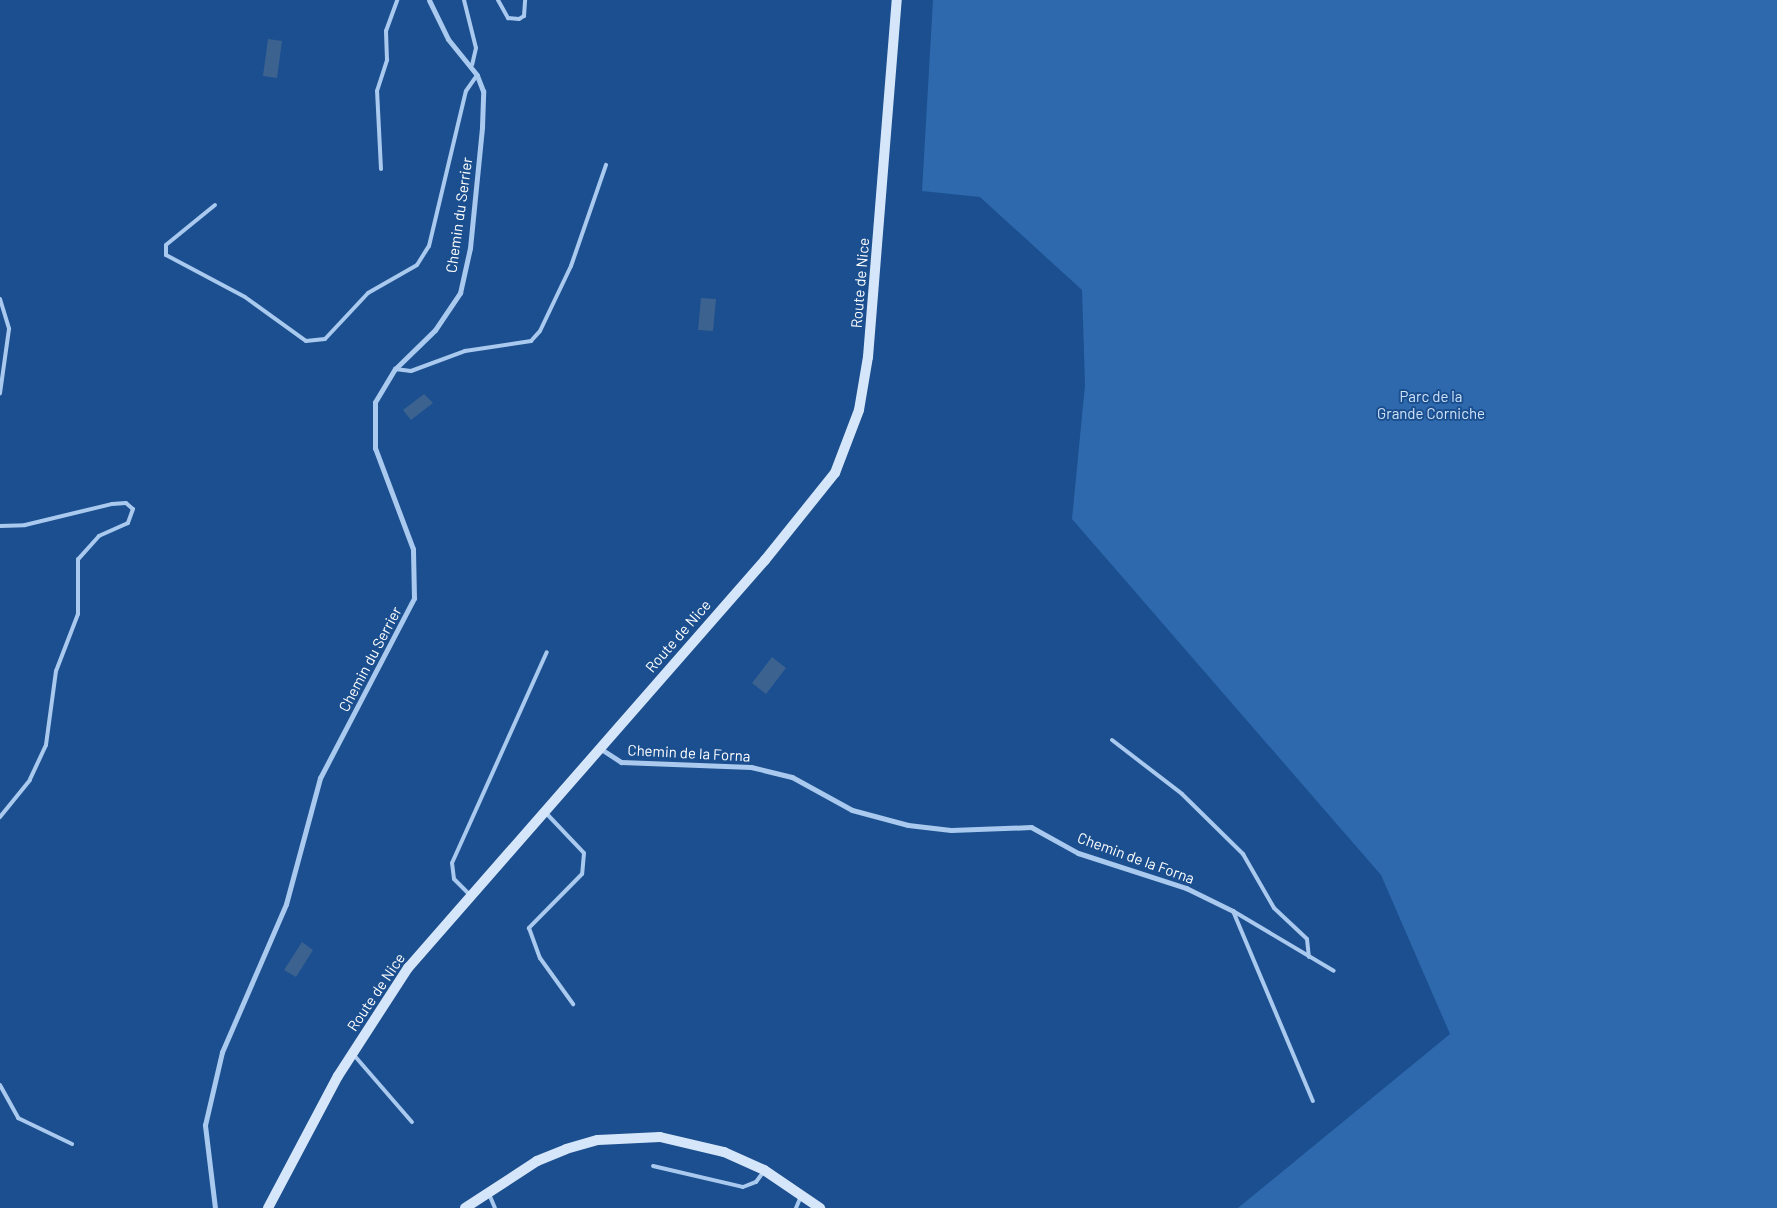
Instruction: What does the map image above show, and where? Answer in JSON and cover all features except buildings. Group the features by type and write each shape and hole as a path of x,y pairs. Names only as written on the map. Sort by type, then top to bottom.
{"main road":[{"name":"Route de Nice","path":"268,1208 352,1053 408,968 473,898 815,500 849,444 868,357 897,0"},
{"path":"465,1208 544,1158 598,1140 629,1137 692,1141 764,1170 820,1208"}],"street":[{"name":"Chemin du Serrier","path":"215,1208 205,1125 222,1052 286,904 320,778 413,604 417,581 413,549 374,448 375,402 395,369 435,330 460,293 470,248 482,127 483,91 472,65 448,39 429,0"},
{"name":"Chemin de la Forna","path":"601,749 621,762 751,767 792,778 852,810 908,826 951,830 1031,827 1078,853 1186,888 1233,911"}],"lane":[{"path":"381,169 377,91 387,60 386,31 397,0"},
{"path":"464,0 476,48 472,65"},
{"path":"498,0 508,18 519,19 524,16 526,0"},
{"path":"215,205 166,245 166,255 245,297 306,341 325,339 368,293 417,265 429,246 466,91 477,74"},
{"path":"395,369 411,371 466,351 531,341 540,331 571,266 606,165"},
{"path":"0,299 9,329 0,393"},
{"path":"0,526 25,525 112,504 126,503 133,509 128,523 99,536 78,559 78,614 56,671 46,745 30,780 0,817"},
{"path":"473,898 454,879 452,863 547,652"},
{"path":"1112,740 1182,794 1243,854 1274,908 1306,939 1309,957"},
{"path":"546,813 584,853 582,874 529,928 540,958 573,1004"},
{"path":"1233,911 1313,1101"},
{"name":"Chemin de la Forna","path":"1233,911 1334,971"},
{"path":"352,1053 412,1122"},
{"path":"0,1085 18,1118 72,1144"},
{"path":"653,1166 743,1187 756,1182 764,1170"},
{"path":"488,1193 495,1208"},
{"path":"796,1208 802,1195"}],"green space":[{"name":"Parc de la Grande Corniche","path":"933,0 1777,0 1777,1208 1238,1208 1450,1034 1381,875 1072,519 1085,385 1082,290 980,197 922,191"}],"shaded area":[{"path":"268,39 282,41 277,78 263,76"},
{"path":"701,298 716,299 713,331 698,330"},
{"path":"424,394 433,403 411,420 403,410"},
{"path":"772,657 786,668 766,694 752,683"},
{"path":"302,942 313,950 296,977 284,970"}]}
